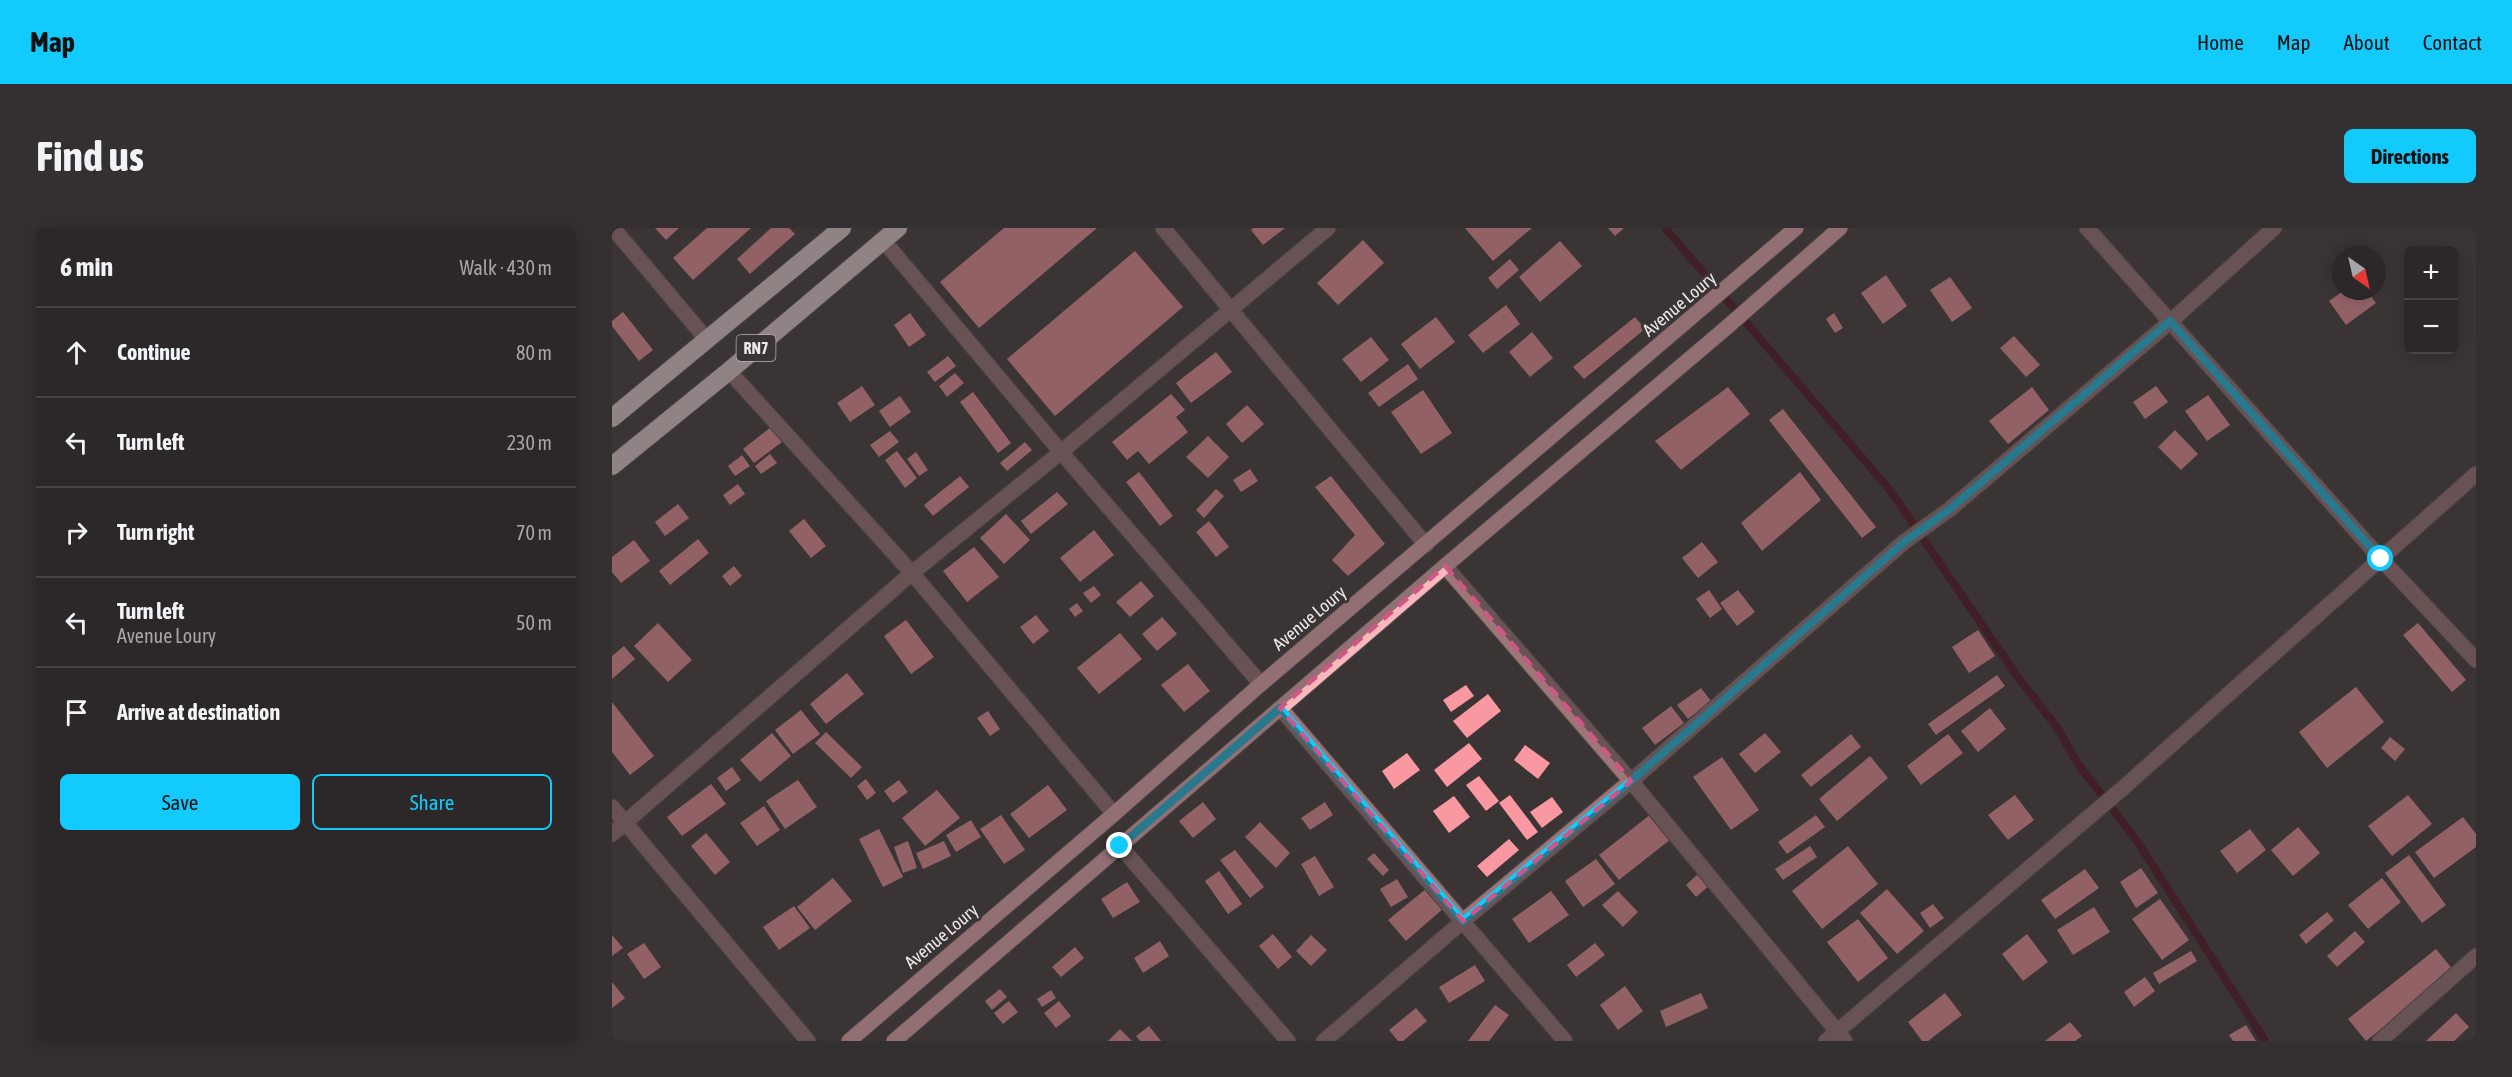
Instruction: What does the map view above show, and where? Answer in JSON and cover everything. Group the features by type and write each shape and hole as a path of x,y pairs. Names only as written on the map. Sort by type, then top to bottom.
{"highway":[{"name":"RN7","path":"612,418 842,228"},
{"name":"RN7","path":"612,466 729,371 898,228"}],"main road":[{"name":"Avenue Loury","path":"849,1041 1114,814 1261,684 1797,228"},
{"path":"894,1041 1445,566 1751,307 1840,228"}],"street":[{"path":"614,228 708,340"},
{"path":"1163,228 1426,544"},
{"path":"612,834 912,573 1328,228"},
{"path":"2086,228 2381,559 2476,660"},
{"path":"1324,1041 1631,781 1904,542 1950,509 2170,321 2274,228"},
{"path":"883,240 1060,452 1261,684"},
{"path":"729,371 912,573 1114,814"},
{"path":"1445,566 1631,781 1836,1038 2123,788 2476,474"},
{"path":"1280,708 1565,1041"},
{"path":"612,807 808,1041"},
{"path":"1120,846 1288,1041"},
{"path":"2380,1041 2476,957"}],"highlighted area":[{"path":"1445,566 1631,781 1463,921 1280,708"}],"building":[{"path":"655,228 679,228 666,240"},
{"path":"707,228 751,228 693,280 673,258"},
{"path":"771,228 789,228 795,234 750,274 737,259"},
{"path":"1004,228 1097,228 979,328 940,282"},
{"path":"1253,228 1285,228 1263,245 1251,230"},
{"path":"1465,228 1532,228 1493,261"},
{"path":"1608,228 1624,228 1615,236"},
{"path":"1363,240 1384,263 1338,305 1317,283"},
{"path":"1560,241 1582,266 1540,302 1519,277"},
{"path":"1135,251 1183,307 1055,416 1007,359"},
{"path":"1510,259 1519,270 1497,289 1488,278"},
{"path":"1886,275 1907,306 1883,324 1861,293"},
{"path":"1950,277 1972,308 1952,322 1930,290"},
{"path":"2332,299 2374,300 2376,303 2346,325 2329,301"},
{"path":"1506,305 1520,324 1483,353 1468,335"},
{"path":"623,312 653,350 639,361 612,326 612,321"},
{"path":"910,313 926,335 909,347 894,325"},
{"path":"1834,313 1843,328 1835,333 1826,319"},
{"path":"1436,317 1455,342 1420,369 1401,344"},
{"path":"1635,317 1645,329 1584,379 1573,367"},
{"path":"1532,332 1553,358 1530,377 1509,352"},
{"path":"2014,336 2040,365 2026,377 2000,348"},
{"path":"1371,337 1389,360 1361,382 1342,359"},
{"path":"1216,352 1232,372 1191,403 1176,383"},
{"path":"948,356 956,366 935,382 927,372"},
{"path":"1408,364 1418,379 1379,407 1368,393"},
{"path":"955,373 964,383 947,397 939,386"},
{"path":"862,386 875,405 850,422 837,403"},
{"path":"2156,386 2168,402 2145,419 2133,402"},
{"path":"1728,387 1750,414 1681,470 1655,441"},
{"path":"2032,387 2049,410 2008,444 1989,421"},
{"path":"1423,390 1452,433 1421,454 1391,412"},
{"path":"973,392 1011,443 998,453 960,402"},
{"path":"1171,394 1185,410 1176,417 1188,432 1149,464 1138,451 1127,460 1112,442"},
{"path":"2208,395 2230,425 2207,441 2185,411"},
{"path":"900,396 911,412 890,427 879,411"},
{"path":"1247,405 1264,424 1242,443 1226,424"},
{"path":"1783,409 1876,527 1862,538 1769,420"},
{"path":"771,427 782,442 754,463 743,449"},
{"path":"2175,430 2198,454 2181,470 2158,447"},
{"path":"890,431 899,442 879,457 870,445"},
{"path":"1208,436 1229,457 1208,478 1186,457"},
{"path":"1025,442 1032,450 1007,471 1000,463"},
{"path":"897,451 917,478 905,488 885,460"},
{"path":"916,452 928,470 919,476 907,459"},
{"path":"770,454 777,463 761,474 755,466"},
{"path":"742,455 750,466 735,476 728,466"},
{"path":"1250,469 1258,481 1241,492 1233,480"},
{"path":"1139,472 1173,516 1160,526 1126,482"},
{"path":"1800,472 1821,500 1762,551 1741,523"},
{"path":"960,476 969,487 933,516 924,505"},
{"path":"1331,476 1385,544 1348,576 1332,560 1355,535 1315,487"},
{"path":"738,484 745,494 730,505 723,495"},
{"path":"1216,489 1224,496 1204,518 1196,510"},
{"path":"1057,492 1068,504 1031,534 1021,521"},
{"path":"678,504 689,518 665,536 655,522"},
{"path":"1006,514 1030,540 1004,564 980,538"},
{"path":"804,519 826,546 811,558 789,531"},
{"path":"1209,521 1229,547 1216,557 1196,532"},
{"path":"1094,530 1114,555 1080,582 1060,558"},
{"path":"698,539 709,553 670,585 659,571"},
{"path":"634,540 650,561 621,583 612,572 612,557"},
{"path":"1702,542 1718,562 1698,578 1682,558"},
{"path":"974,547 999,577 967,602 943,571"},
{"path":"734,566 742,576 730,586 722,576"},
{"path":"1141,581 1154,596 1130,617 1116,602"},
{"path":"1094,586 1101,595 1091,603 1083,593"},
{"path":"1709,590 1722,609 1710,618 1696,599"},
{"path":"1738,590 1755,612 1737,626 1720,603"},
{"path":"1077,603 1083,611 1075,617 1069,609"},
{"path":"1036,615 1049,631 1033,644 1020,627"},
{"path":"1162,617 1177,634 1157,651 1142,634"},
{"path":"906,620 934,657 911,674 884,636"},
{"path":"658,623 692,660 668,682 634,646"},
{"path":"2418,623 2466,680 2452,692 2403,635"},
{"path":"1978,630 1995,656 1969,673 1952,647"},
{"path":"1120,633 1142,659 1099,694 1077,668"},
{"path":"624,646 635,659 612,679 612,656"},
{"path":"1188,664 1210,691 1184,712 1161,685"},
{"path":"847,673 864,694 826,724 810,704"},
{"path":"1997,675 2005,686 1936,735 1928,724"},
{"path":"1466,685 1474,696 1451,712 1443,700"},
{"path":"2356,687 2384,722 2327,768 2299,732"},
{"path":"1701,688 1711,701 1688,719 1677,705"},
{"path":"1488,694 1501,711 1467,738 1453,721"},
{"path":"612,702 654,756 630,775 612,752"},
{"path":"1671,706 1684,723 1655,745 1642,728"},
{"path":"1990,708 2006,729 1978,752 1961,731"},
{"path":"801,710 820,734 793,754 775,730"},
{"path":"988,711 1000,729 990,736 977,718"},
{"path":"826,732 862,767 851,778 815,743"},
{"path":"772,733 791,756 760,782 740,760"},
{"path":"1765,733 1781,752 1755,773 1739,754"},
{"path":"1851,734 1861,747 1811,787 1801,775"},
{"path":"1948,734 1963,753 1921,785 1907,766"},
{"path":"2390,737 2405,749 2395,761 2381,748"},
{"path":"1469,743 1482,759 1447,787 1434,770"},
{"path":"1525,745 1550,763 1538,779 1514,760"},
{"path":"1407,753 1420,770 1394,789 1382,771"},
{"path":"1870,756 1888,778 1837,821 1819,799"},
{"path":"1722,757 1759,810 1731,830 1693,777"},
{"path":"732,767 741,780 726,791 717,778"},
{"path":"1479,776 1499,801 1486,811 1466,785"},
{"path":"866,779 876,793 867,800 857,786"},
{"path":"798,780 817,807 785,829 766,801"},
{"path":"899,780 908,792 893,803 884,791"},
{"path":"711,784 726,804 682,836 667,817"},
{"path":"1048,785 1067,810 1029,838 1010,814"},
{"path":"937,790 960,818 925,846 902,818"},
{"path":"1510,795 1538,832 1527,840 1499,803"},
{"path":"2015,795 2034,820 2008,840 1988,815"},
{"path":"2408,795 2432,824 2392,856 2368,826"},
{"path":"1454,796 1470,817 1449,833 1433,811"},
{"path":"1552,797 1563,812 1542,828 1530,812"},
{"path":"1203,802 1216,819 1193,838 1179,821"},
{"path":"1325,802 1333,815 1310,830 1301,818"},
{"path":"764,806 780,830 757,846 740,823"},
{"path":"1651,814 1671,839 1619,880 1599,855"},
{"path":"1001,815 1025,850 1004,864 980,829"},
{"path":"1816,815 1825,827 1787,854 1778,842"},
{"path":"2463,817 2476,834 2476,847 2434,878 2415,852"},
{"path":"971,820 981,837 956,852 946,835"},
{"path":"1260,822 1290,853 1276,868 1245,837"},
{"path":"2298,827 2320,853 2293,876 2271,850"},
{"path":"879,829 903,877 883,887 859,839"},
{"path":"2250,829 2266,850 2237,873 2220,851"},
{"path":"706,833 730,862 715,875 691,846"},
{"path":"1509,839 1519,850 1487,877 1477,866"},
{"path":"908,841 917,868 903,873 894,847"},
{"path":"944,841 951,856 923,869 916,853"},
{"path":"1810,846 1817,857 1783,880 1775,869"},
{"path":"1848,846 1878,884 1822,929 1792,891"},
{"path":"1235,850 1264,887 1250,898 1220,860"},
{"path":"1374,853 1389,870 1383,876 1367,859"},
{"path":"2409,855 2446,905 2422,923 2385,873"},
{"path":"1315,856 1334,887 1319,896 1301,864"},
{"path":"1596,859 1615,884 1583,907 1565,881"},
{"path":"2141,868 2158,893 2136,908 2120,882"},
{"path":"2085,869 2099,888 2055,919 2041,900"},
{"path":"1219,871 1242,904 1228,914 1205,881"},
{"path":"1699,873 1710,885 1696,897 1686,885"},
{"path":"833,878 852,901 815,930 797,907"},
{"path":"2382,878 2401,902 2368,929 2348,905"},
{"path":"1397,879 1408,897 1391,907 1380,889"},
{"path":"1127,882 1140,902 1113,918 1101,899"},
{"path":"1427,888 1444,908 1406,941 1388,920"},
{"path":"1887,889 1924,931 1897,954 1860,913"},
{"path":"1551,891 1569,915 1529,943 1512,919"},
{"path":"1618,891 1638,912 1623,927 1602,905"},
{"path":"2160,899 2189,940 2162,960 2132,919"},
{"path":"1933,904 1944,918 1930,928 1920,913"},
{"path":"794,906 810,928 779,950 763,927"},
{"path":"2094,907 2110,932 2073,955 2057,930"},
{"path":"2327,912 2334,920 2306,944 2299,935"},
{"path":"1858,919 1888,958 1858,982 1827,942"},
{"path":"2355,931 2365,942 2337,967 2327,956"},
{"path":"1273,934 1292,957 1278,969 1259,946"},
{"path":"2027,934 2048,962 2023,981 2002,954"},
{"path":"612,935 623,948 612,956"},
{"path":"1311,935 1327,950 1311,966 1296,951"},
{"path":"1160,941 1169,956 1143,973 1134,958"},
{"path":"644,943 661,967 644,979 627,954"},
{"path":"1595,943 1605,955 1576,977 1567,965"},
{"path":"1075,947 1084,958 1061,977 1052,967"},
{"path":"2436,949 2454,971 2366,1041 2348,1019"},
{"path":"2191,951 2197,961 2159,984 2153,973"},
{"path":"1475,965 1485,981 1449,1003 1439,987"},
{"path":"2145,977 2155,991 2134,1007 2124,992"},
{"path":"612,982 625,998 612,1008"},
{"path":"1625,986 1643,1011 1618,1030 1600,1005"},
{"path":"1000,989 1007,997 992,1010 985,1001"},
{"path":"1051,990 1056,998 1042,1007 1037,999"},
{"path":"1701,993 1708,1008 1666,1027 1660,1011"},
{"path":"1945,993 1962,1015 1928,1041 1922,1041 1908,1022"},
{"path":"1009,1001 1018,1012 1003,1024 994,1013"},
{"path":"1059,1001 1071,1016 1056,1028 1044,1013"},
{"path":"1495,1005 1509,1015 1489,1041 1468,1041"},
{"path":"1416,1008 1427,1021 1403,1041 1398,1041 1389,1030"},
{"path":"2456,1013 2469,1027 2454,1041 2426,1041"},
{"path":"2070,1022 2082,1036 2075,1041 2045,1041"},
{"path":"2246,1025 2256,1041 2233,1041 2229,1035"},
{"path":"1149,1026 1161,1041 1140,1041 1136,1036"},
{"path":"1120,1029 1132,1041 1108,1041"}],"waterway":[{"path":"1665,228 1889,489 2015,673 2058,729 2078,764 2139,844 2265,1041"}],"route":[{"path":"1120,846 1280,708 1463,921 1631,781 1904,542 1950,509 2170,321 2381,559"}]}
